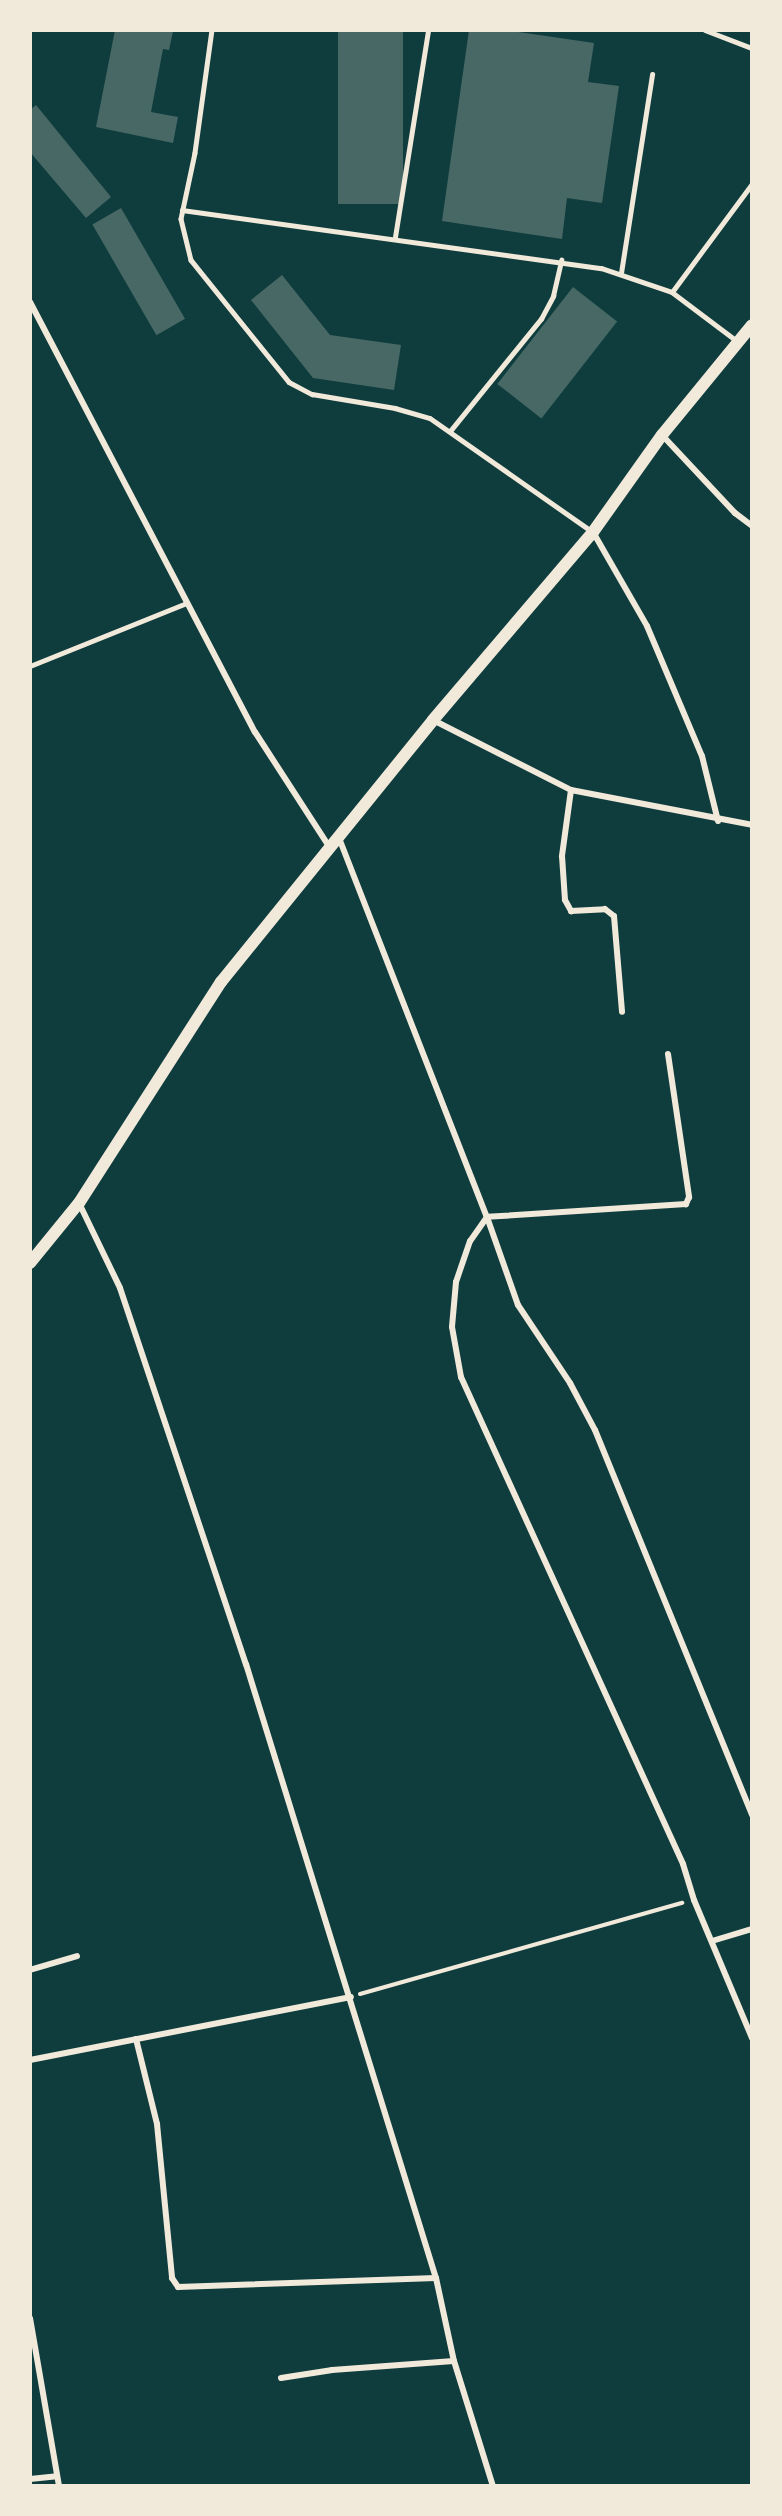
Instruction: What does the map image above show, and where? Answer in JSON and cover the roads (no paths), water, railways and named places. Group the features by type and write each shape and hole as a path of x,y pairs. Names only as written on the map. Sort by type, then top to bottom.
{"main road":[{"path":"30,1263 79,1203 221,982 433,720 593,532 663,435 752,325"}],"street":[{"path":"30,302 255,732 330,848"},
{"path":"663,435 735,513 752,526"},
{"path":"593,532 622,578 652,637 702,756 718,821"},
{"path":"433,720 571,790 718,821 752,825"},
{"path":"571,790 562,856 565,900 572,911 605,909 614,916 622,1012"},
{"path":"339,837 487,1217 518,1305 570,1383 595,1430 752,1815"},
{"path":"487,1217 686,1204 688,1197 668,1054"},
{"path":"79,1203 120,1288 246,1664 351,1997 436,2278 454,2361 493,2486"},
{"path":"487,1217 470,1241 456,1282 452,1327 461,1377 683,1863 694,1900 752,2038"},
{"path":"712,1941 752,1929"},
{"path":"30,1970 77,1956"},
{"path":"30,2060 351,1997"},
{"path":"136,2039 157,2124 172,2278 178,2288 436,2278"},
{"path":"30,2318 59,2486"},
{"path":"281,2378 332,2370 454,2361"},
{"path":"30,2479 57,2476"}],"lane":[{"path":"212,30 195,153 182,210 181,233 191,260 289,382 312,394 409,410 451,430 593,532"},
{"path":"395,237 428,30"},
{"path":"705,30 752,48 752,30"},
{"path":"621,273 652,74"},
{"path":"672,292 752,184"},
{"path":"182,210 561,260 621,273 672,292 738,342"},
{"path":"451,430 541,319 553,296 561,260"},
{"path":"30,666 187,603"}]}
